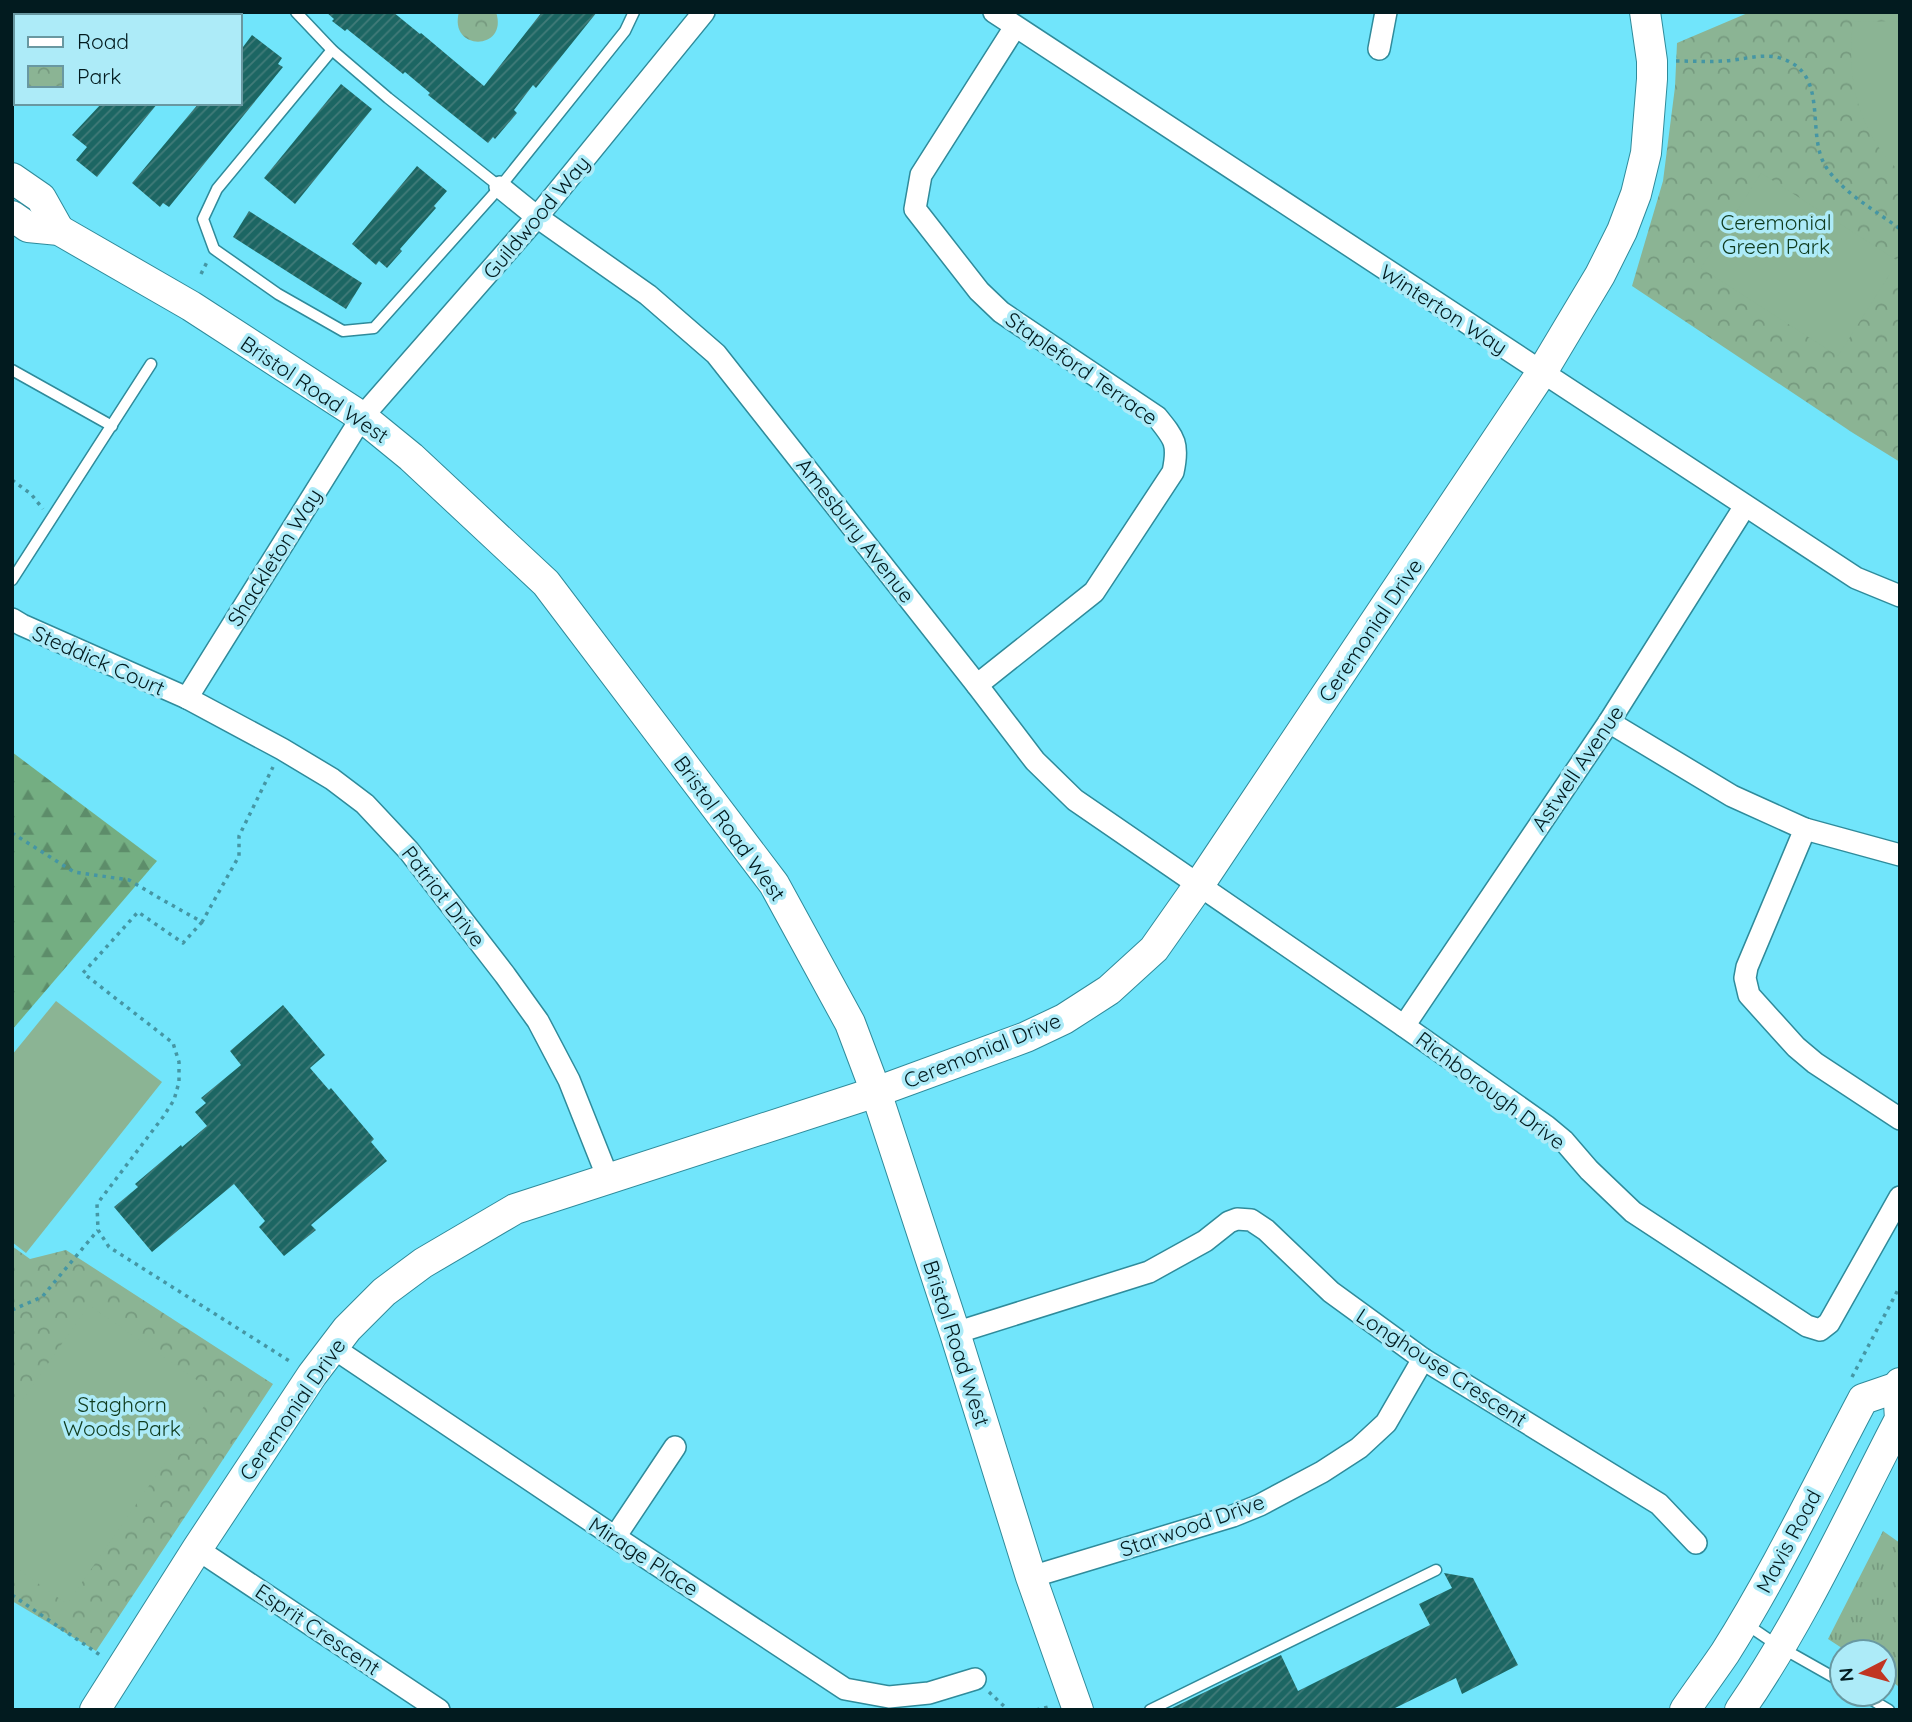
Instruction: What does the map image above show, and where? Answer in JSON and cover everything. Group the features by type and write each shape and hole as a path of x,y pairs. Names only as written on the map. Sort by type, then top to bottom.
{"street":[{"name":"Guildwood Way","path":"362,416 537,217 704,12"},
{"name":"Winterton Way","path":"994,12 1856,578 1900,596"},
{"path":"1379,49 1385,12"},
{"name":"Ceremonial Drive","path":"96,1710 197,1549 324,1358 384,1292 424,1263 515,1209 876,1092 1026,1037 1064,1019 1109,989 1154,949 1542,372 1600,275 1622,231 1636,194 1646,153 1652,79 1645,12"},
{"name":"Stapleford Terrace","path":"977,684 1094,592 1173,472 1177,452 1170,433 1157,417 1001,312 979,291 915,209 921,175 1015,27"},
{"path":"12,178 41,198 59,230"},
{"name":"Amesbury Avenue","path":"500,187 537,217 648,295 716,354 1035,761 1075,800 1199,885"},
{"name":"Bristol Road West","path":"12,216 29,227 59,230 191,306 362,416 411,457 546,583 774,884 850,1023 876,1092 1031,1577 1078,1710"},
{"name":"Shackleton Way","path":"187,698 362,416"},
{"name":"Astwell Avenue","path":"1404,1026 1609,722 1745,506"},
{"name":"Steddick Court","path":"12,619 187,698"},
{"name":"Patriot Drive","path":"187,698 332,779 365,804 410,851 538,1021 569,1080 608,1178"},
{"path":"1609,722 1731,796 1805,828 1900,855"},
{"path":"1805,828 1747,967 1745,978 1749,995 1796,1047 1815,1063 1900,1119"},
{"name":"Richborough Drive","path":"1199,885 1546,1126 1633,1212 1807,1326 1820,1330 1829,1323 1900,1197"},
{"name":"Longhouse Crescent","path":"955,1333 1149,1272 1205,1241 1229,1222 1237,1219 1251,1220 1266,1230 1331,1292 1423,1359 1659,1504 1696,1543"},
{"name":"Mirage Place","path":"324,1358 615,1537 845,1689 889,1697 929,1693 975,1679"},
{"name":"Starwood Drive","path":"1031,1577 1233,1516 1260,1505 1322,1472 1360,1448 1385,1423 1423,1359"},
{"name":"Mavis Road","path":"1685,1710 1743,1623 1863,1399 1899,1385 1900,1419 1780,1647 1740,1710"},
{"path":"615,1537 675,1447"},
{"name":"Esprit Crescent","path":"197,1549 439,1710"}],"lane":[{"path":"296,12 332,50 500,187"},
{"path":"332,50 218,189 203,219 214,249 278,294 343,331 374,328 500,187 625,31 634,12"},
{"path":"12,580 151,364"},
{"path":"12,370 112,426"},
{"path":"1150,1710 1436,1570"},
{"path":"1743,1623 1828,1674"}],"path":[{"path":"1674,61 1724,61 1768,56 1784,59 1797,67 1808,79 1813,94 1817,142 1825,164 1839,184 1900,229"},
{"path":"12,480 31,494 51,518"},
{"path":"282,749 239,836 239,856 202,922 183,943 138,912 83,973 173,1043 179,1062 179,1082 174,1100 97,1204 98,1230 109,1247 288,1361 324,1358"},
{"path":"12,832 74,872 130,880 202,922"},
{"path":"12,1310 42,1297 98,1230"},
{"path":"12,1595 94,1652 123,1667"},
{"path":"975,1679 1008,1710"}],"green space":[{"path":"459,12 496,12 498,25 494,34 487,40 469,40 458,25"},
{"name":"Ceremonial Green Park","path":"1750,12 1900,12 1900,462 1632,286 1663,181 1675,87 1677,43"},
{"path":"1900,21 1900,172 1874,140 1865,122 1854,84 1851,43 1853,22"},
{"path":"1761,173 1898,261 1838,356 1701,268"},
{"path":"12,752 157,861 12,1030"},
{"path":"56,1001 162,1082 26,1253 12,1242 12,1055"},
{"name":"Staghorn Woods Park","path":"12,1246 30,1259 66,1250 273,1384 96,1651 12,1601"},
{"path":"89,1305 214,1392 67,1604 12,1565 12,1415"},
{"path":"1883,1531 1900,1543 1898,1686 1898,1638 1829,1638"}],"building":[{"path":"326,12 393,12 484,86 542,12 597,12 536,88 533,85 514,110 517,113 495,139 493,137 488,143 428,95 430,93 405,72 403,74 347,29 345,31 332,21 334,19"},
{"path":"252,35 282,58 278,64 283,67 169,207 163,203 160,207 132,183 197,105 242,105 242,48"},
{"path":"341,84 372,109 295,204 264,178"},
{"path":"100,105 156,105 97,177 76,160 87,147 72,135"},
{"path":"417,166 447,191 387,268 379,261 376,265 352,244"},
{"path":"249,211 362,283 346,309 233,237"},
{"path":"283,1005 325,1055 310,1068 329,1090 331,1088 374,1139 371,1142 387,1161 311,1225 316,1230 284,1256 259,1227 265,1221 234,1184 152,1252 114,1207 138,1187 135,1184 207,1126 195,1112 206,1103 201,1098 241,1065 230,1051"},
{"path":"1444,1573 1473,1578 1518,1665 1462,1694 1456,1678 1391,1710 1168,1710 1281,1655 1298,1691 1430,1625 1419,1604 1452,1588"}]}
